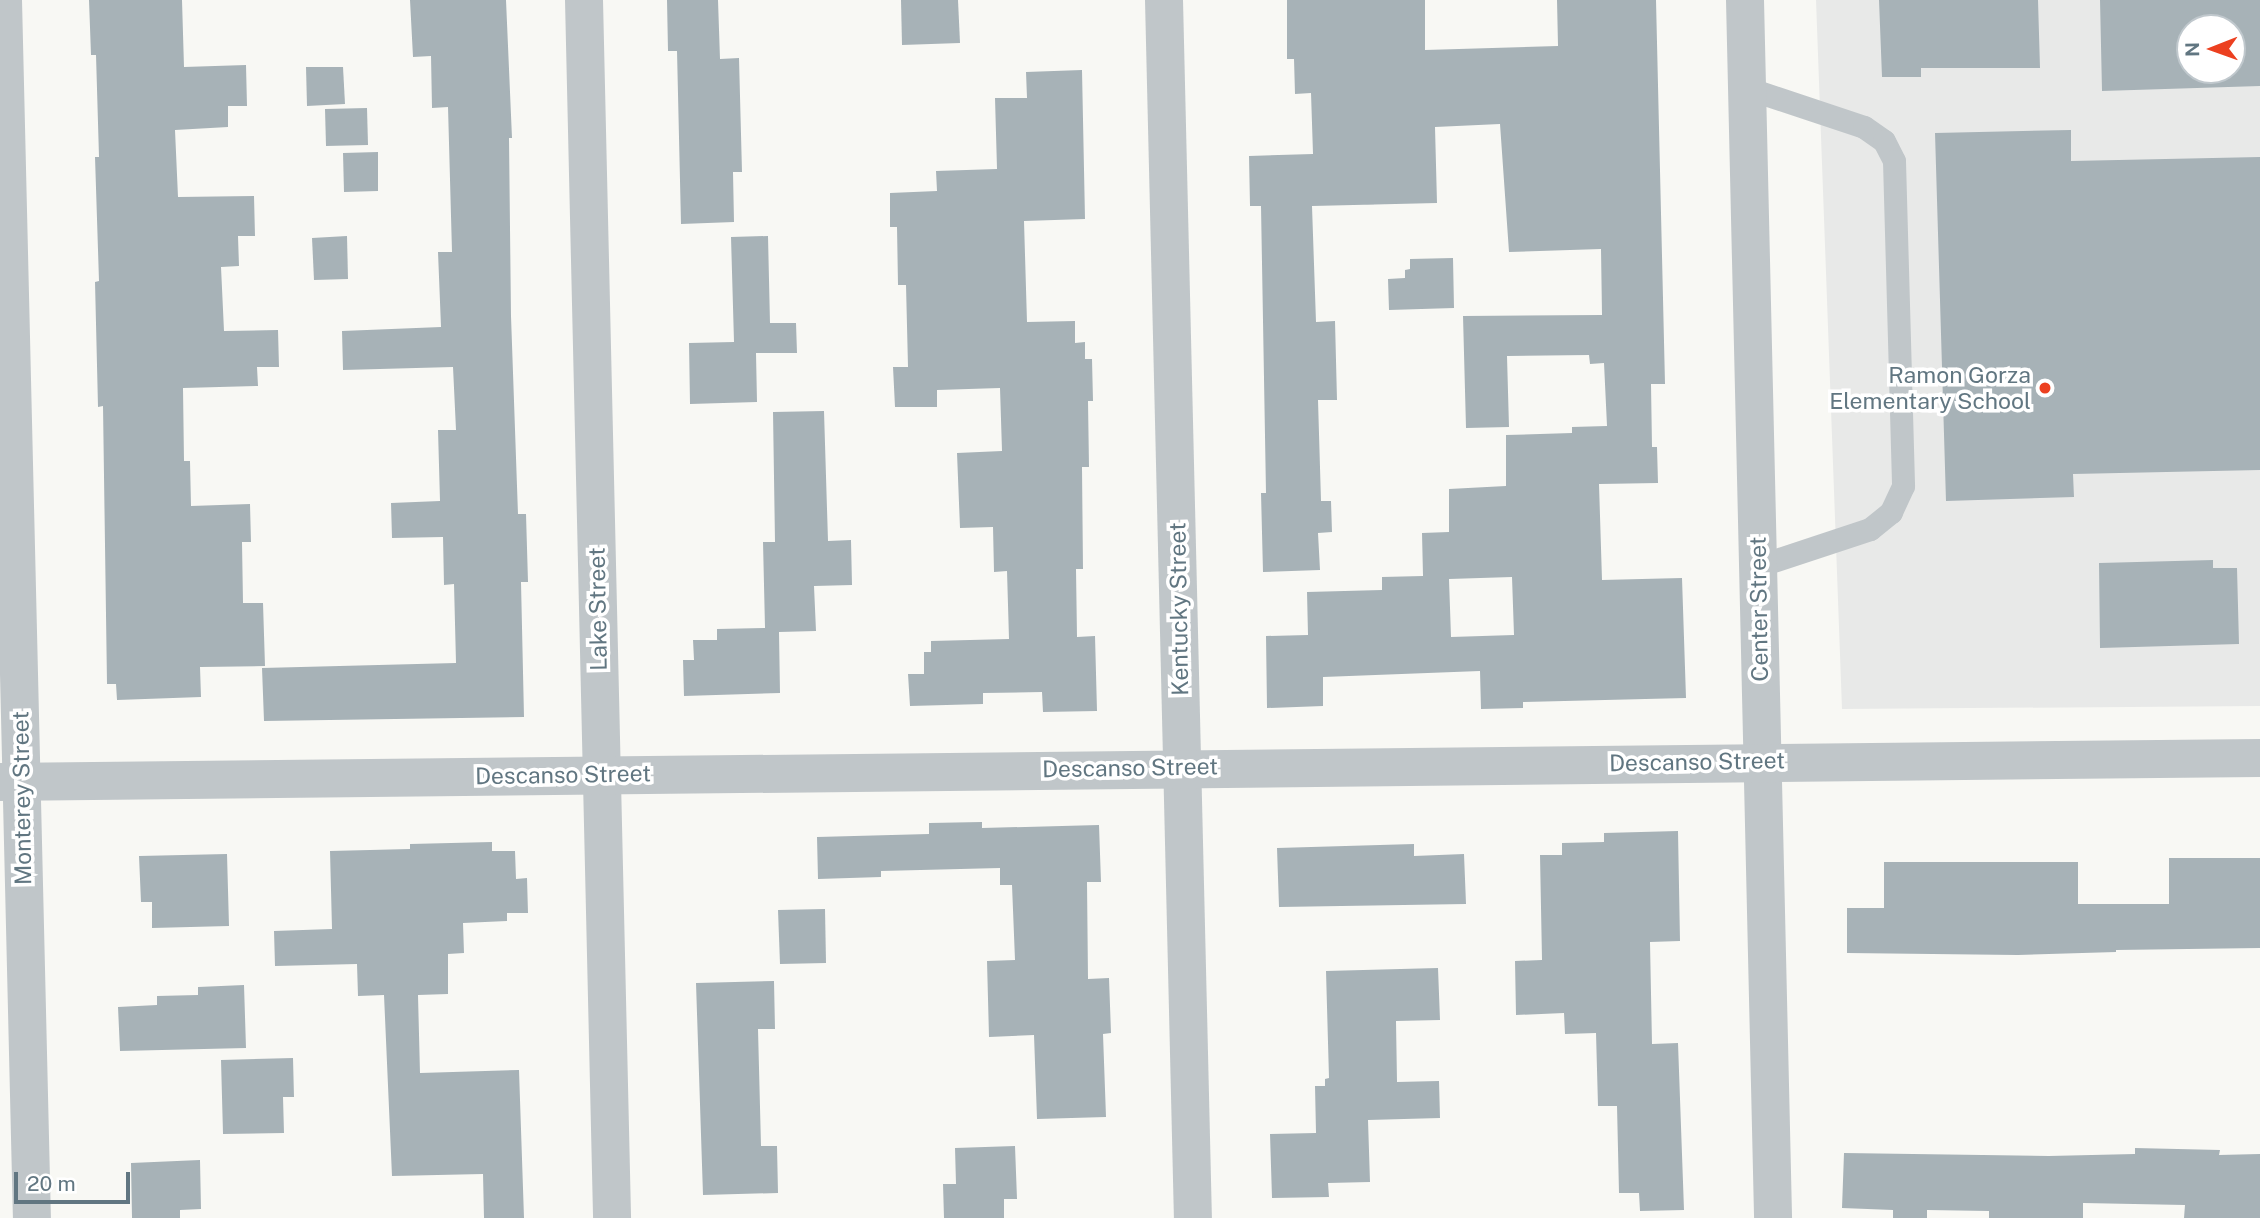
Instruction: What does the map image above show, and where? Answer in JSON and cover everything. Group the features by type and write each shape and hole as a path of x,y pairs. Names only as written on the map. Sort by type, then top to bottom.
{"street":[{"name":"Monterey Street","path":"3,0 11,782 32,1218"},
{"name":"Lake Street","path":"584,0 612,1218"},
{"name":"Kentucky Street","path":"1164,0 1193,1218"},
{"name":"Center Street","path":"1745,0 1773,1218"},
{"name":"Descanso Street","path":"11,782 1762,761 2260,758"}],"lane":[{"path":"1748,88 1864,127 1884,141 1894,161 1903,485 1891,512 1870,529 1758,566"}],"shaded area":[{"name":"Ramon Gorza Elementary School","path":"1816,0 2260,0 2260,706 1842,709"}],"building":[{"path":"89,0 182,0 184,67 246,65 247,106 228,106 228,127 175,130 178,197 254,196 255,236 238,236 239,266 221,267 224,331 278,330 279,367 257,367 258,386 183,388 184,461 190,461 191,506 250,504 251,542 242,542 243,603 263,603 265,666 200,667 201,697 117,700 116,684 107,684 103,406 98,407 95,282 99,281 95,157 99,157 96,55 91,55"},
{"path":"410,0 506,0 512,138 509,138 511,316 518,514 526,514 528,582 521,582 524,717 264,721 262,668 456,663 454,584 444,585 443,537 392,538 391,503 440,501 438,430 456,430 453,367 343,370 342,331 441,327 438,252 452,252 448,107 432,108 431,56 413,57"},
{"path":"667,0 718,0 720,59 739,58 742,172 733,172 734,222 681,224 677,51 668,51"},
{"path":"901,0 958,0 960,43 902,45"},
{"path":"1287,0 1425,0 1425,50 1558,46 1557,0 1656,0 1665,384 1651,384 1652,447 1657,447 1658,483 1599,484 1602,580 1682,578 1686,698 1523,702 1523,708 1481,709 1480,671 1323,677 1323,706 1267,708 1266,636 1308,635 1307,592 1382,590 1382,577 1423,576 1422,533 1449,532 1449,489 1506,486 1506,435 1572,433 1572,427 1607,426 1604,363 1590,364 1589,355 1507,356 1509,427 1466,428 1463,316 1602,315 1601,249 1509,252 1500,124 1435,127 1437,203 1312,206 1316,322 1335,321 1337,400 1318,400 1321,501 1331,501 1332,532 1318,533 1320,570 1263,572 1261,493 1266,493 1261,206 1250,206 1249,156 1313,154 1311,93 1295,94 1294,59 1287,59","holes":["1512,577 1514,635 1451,637 1449,579"]},
{"path":"1879,0 2038,0 2040,68 1921,68 1921,77 1882,77"},
{"path":"2100,0 2260,0 2260,86 2102,91"},
{"path":"306,67 343,67 345,104 307,106"},
{"path":"1082,70 1085,219 1024,221 1027,322 1075,321 1075,343 1085,342 1085,359 1092,359 1093,401 1088,401 1089,467 1082,467 1083,569 1076,569 1077,637 1095,636 1097,711 1043,712 1042,692 983,693 983,704 910,706 908,674 924,674 924,652 931,652 931,641 1009,639 1007,571 994,572 993,527 960,528 957,453 1002,451 1000,388 937,390 937,407 895,407 893,367 908,367 906,285 898,285 897,227 890,227 890,193 937,191 936,171 997,169 995,98 1027,98 1026,72"},
{"path":"367,108 368,145 326,146 325,109"},
{"path":"2071,130 2071,161 2260,157 2260,470 2073,474 2074,497 1946,501 1935,133"},
{"path":"378,152 378,191 344,192 343,153"},
{"path":"347,236 348,279 314,280 312,238"},
{"path":"768,236 770,323 796,323 797,353 756,353 757,402 690,404 689,343 734,342 731,237"},
{"path":"1453,258 1454,308 1389,310 1388,279 1405,278 1405,270 1410,269 1410,259"},
{"path":"824,411 828,541 851,540 852,585 814,586 816,631 779,632 780,693 684,696 683,660 694,660 693,640 717,640 717,629 765,628 763,542 775,542 773,412"},
{"path":"2213,560 2213,568 2237,568 2239,644 2100,648 2099,563"},
{"path":"982,822 982,828 1099,825 1101,882 1087,882 1088,979 1109,978 1111,1033 1103,1034 1106,1117 1037,1119 1034,1035 989,1037 987,961 1015,960 1012,885 1000,885 1000,868 881,871 881,877 818,879 817,837 929,834 929,823"},
{"path":"1678,831 1680,941 1650,942 1652,1044 1678,1043 1684,1210 1640,1211 1639,1193 1619,1193 1617,1106 1598,1106 1596,1033 1565,1034 1564,1013 1516,1015 1515,961 1542,960 1540,855 1562,855 1562,843 1604,842 1604,833"},
{"path":"492,842 492,851 515,851 516,879 527,878 528,913 507,913 507,921 463,923 464,953 448,954 448,994 418,995 420,1073 519,1070 524,1218 484,1218 483,1174 392,1176 384,995 358,996 357,964 275,966 274,931 332,929 330,851 410,849 410,844"},
{"path":"1414,844 1414,856 1464,854 1466,904 1279,907 1277,848"},
{"path":"227,854 229,926 152,928 152,902 141,902 139,856"},
{"path":"2169,858 2260,858 2260,948 2116,950 2018,955 1847,953 1847,908 1884,908 1884,862 2078,862 2078,904 2169,904"},
{"path":"825,909 826,963 780,964 778,910"},
{"path":"1438,968 1440,1020 1396,1021 1397,1082 1439,1081 1440,1118 1368,1120 1370,1182 1328,1183 1329,1197 1272,1198 1270,1134 1316,1133 1315,1086 1325,1086 1325,1079 1329,1078 1326,971"},
{"path":"774,981 775,1029 758,1029 761,1146 777,1146 778,1193 703,1195 696,983"},
{"path":"244,985 246,1048 120,1051 118,1007 157,1005 157,996 198,995 198,987"},
{"path":"293,1058 294,1097 283,1097 284,1133 223,1134 221,1060"},
{"path":"1015,1146 1017,1199 1004,1199 1004,1218 944,1218 943,1184 956,1184 955,1148"},
{"path":"2135,1148 2220,1150 2219,1155 2260,1154 2260,1218 2184,1218 2185,1205 2083,1203 2083,1218 1989,1218 1989,1211 1927,1210 1927,1218 1893,1218 1893,1210 1842,1208 1844,1153 2049,1156 2135,1154"},
{"path":"200,1160 201,1209 180,1210 180,1218 132,1218 131,1163"}],"place":[{"name":"Ramon Gorza Elementary School","path":"2045,388"}]}
